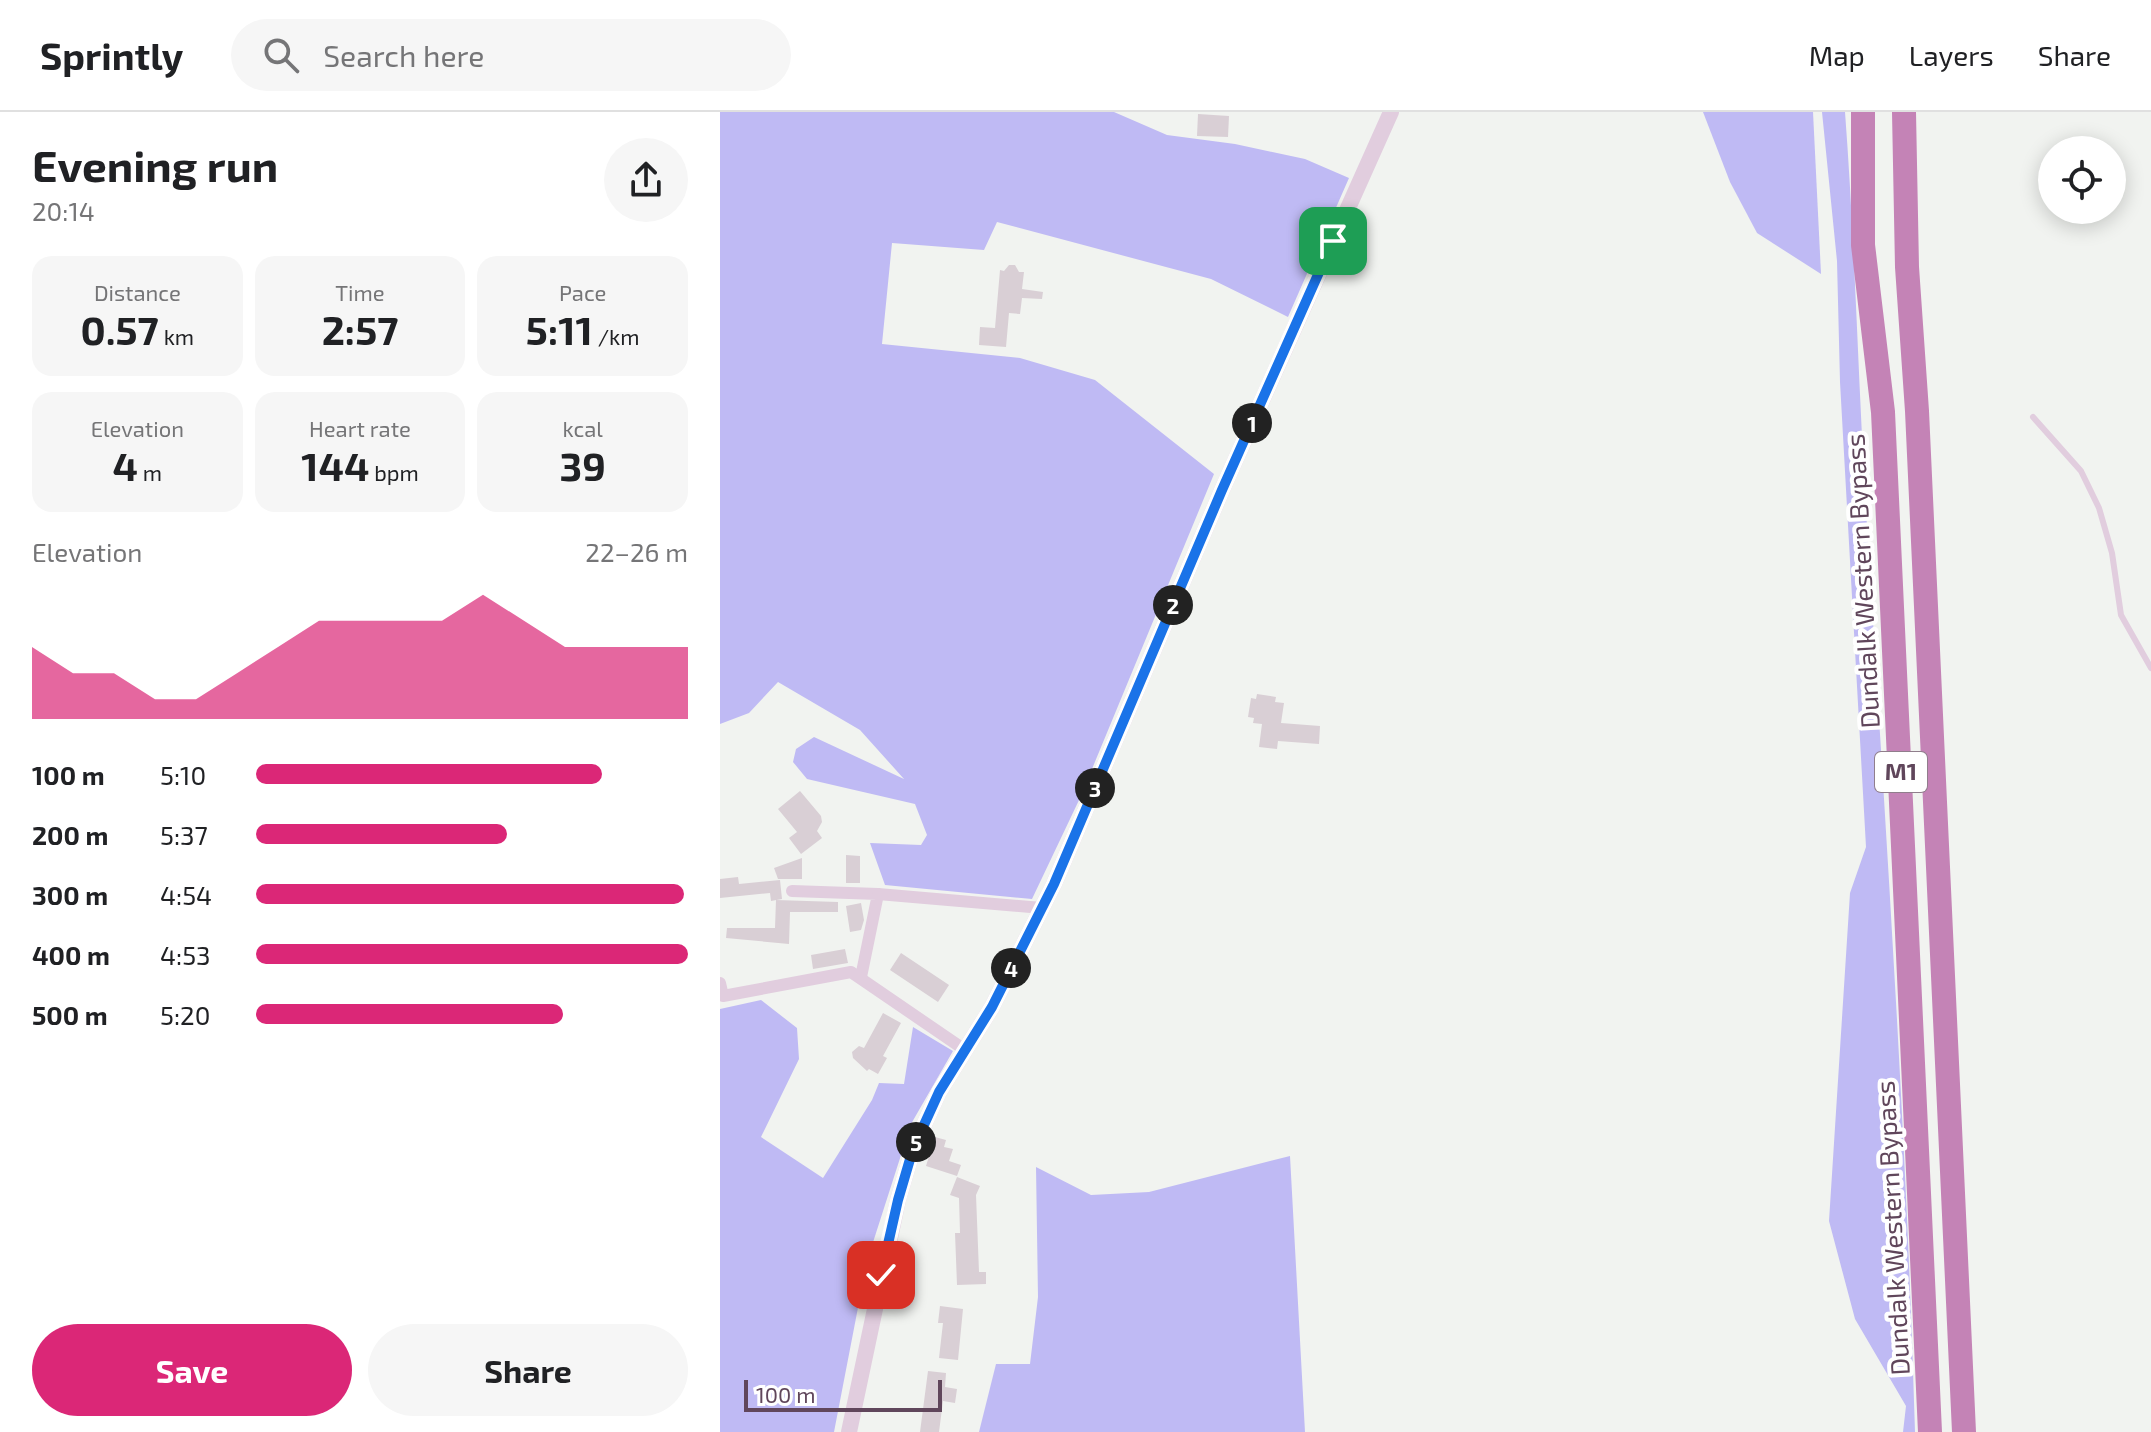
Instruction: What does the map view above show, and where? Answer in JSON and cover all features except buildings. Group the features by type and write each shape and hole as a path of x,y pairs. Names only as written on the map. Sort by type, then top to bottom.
{"highway":[{"name":"Dundalk Western Bypass","path":"1863,112 1863,245 1883,412 1930,1432"},
{"name":"M1","path":"1904,112 1907,267 1917,411 1964,1432"}],"street":[{"path":"849,1432 898,1200 913,1149 939,1092 992,1007 1042,908 1228,477 1391,112"},
{"path":"792,891 878,894 1042,908"},
{"path":"861,977 878,894"},
{"path":"720,983 723,996 851,972 965,1050"}],"lane":[{"path":"2033,417 2081,471 2099,508 2112,553 2121,615 2151,668"}],"shaded area":[{"path":"720,112 1114,112 1167,135 1235,144 1305,159 1349,178 1288,317 1211,279 997,222 984,250 892,243 882,344 1020,358 1095,380 1214,474 1080,798 1032,899 885,885 870,843 921,845 927,835 915,804 807,779 793,762 796,749 814,737 904,779 860,730 778,682 749,713 720,724"},
{"path":"1703,112 1813,112 1821,274 1757,233 1730,182"},
{"path":"1822,112 1845,112 1901,1086 1915,1432 1903,1432 1906,1406 1855,1319 1829,1221 1850,893 1866,847 1840,382 1837,261"},
{"path":"761,1000 797,1028 799,1059 761,1137 823,1178 872,1100 879,1083 904,1084 913,1027 953,1051 911,1124 867,1261 834,1432 720,1432 720,1009"},
{"path":"1290,1156 1305,1432 979,1432 996,1364 1030,1364 1038,1297 1036,1167 1091,1195 1149,1192"}],"route":[{"path":"881,1275 913,1149 939,1092 992,1007 1054,884 1222,490 1333,241"}]}
